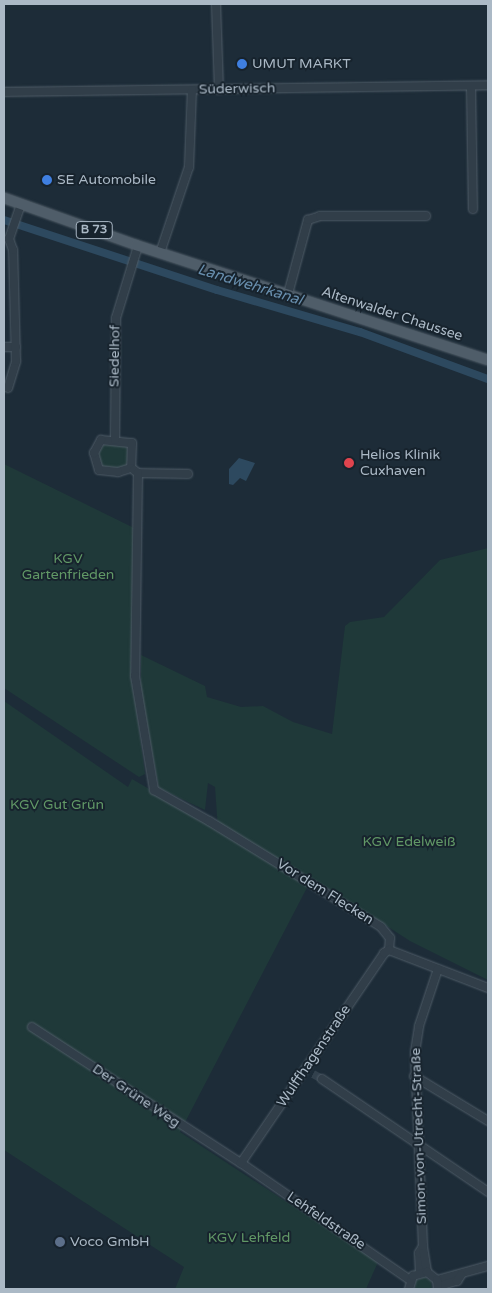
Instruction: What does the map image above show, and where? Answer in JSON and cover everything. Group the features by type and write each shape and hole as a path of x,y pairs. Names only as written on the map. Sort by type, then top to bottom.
{"main road":[{"name":"Altenwalder Chaussee","path":"4,198 138,246 488,360"}],"street":[{"path":"216,4 219,90"},
{"path":"471,86 474,209"},
{"name":"Süderwisch","path":"4,92 488,86"},
{"path":"160,252 189,167 192,90"},
{"path":"8,388 16,361 13,250 10,239 21,204"},
{"path":"288,294 308,220 320,216 426,216"},
{"name":"Siedelhof","path":"115,440 116,318 138,246"},
{"path":"4,347 16,347"},
{"path":"131,468 132,443 115,440 97,443 94,453 96,465 105,471 131,468 138,473 188,474"},
{"name":"Vor dem Flecken","path":"138,473 135,676 154,790 209,820 381,927 390,938 389,950"},
{"path":"389,950 488,988"},
{"name":"Wulffhagenstraße","path":"242,1163 384,953 389,950"},
{"name":"Simon-von-Utrecht-Straße","path":"424,1272 414,1076 416,1038 438,969"},
{"name":"Der Grüne Weg","path":"32,1028 242,1163"},
{"path":"306,1068 313,1074"},
{"path":"414,1076 488,1121"},
{"path":"322,1080 488,1192"},
{"name":"Lehfeldstraße","path":"242,1163 410,1280"},
{"path":"409,1289 410,1280 424,1272 438,1285 455,1274 461,1275 488,1266"}],"green space":[{"path":"114,441 120,442 128,450 128,462 120,470 114,471 108,470 100,462 99,456 100,450 108,442"},
{"name":"KGV Gartenfrieden","path":"4,464 134,528 132,677 145,774 139,777 4,688"},
{"path":"488,548 488,980 410,941 312,878 180,1132 378,1262 366,1289 175,1289 184,1267 4,1150 4,701 128,787 132,779 218,829 215,787 208,783 205,810 159,788 141,695 141,655 205,686 207,697 241,707 263,706 293,722 332,734 345,626 350,622 384,617 440,560"},
{"path":"424,1277 431,1281 432,1289 415,1289 416,1281"}],"water":[{"path":"239,458 255,463 246,481 240,478 233,485 229,484 229,469"}],"waterway":[{"name":"Landwehrkanal","path":"4,220 217,290 360,332 488,379"}],"tunnel":[{"path":"313,1074 322,1079"}],"place":[{"name":"UMUT MARKT","path":"242,64"},
{"name":"SE Automobile","path":"47,180"},
{"name":"Helios Klinik Cuxhaven","path":"349,463"},
{"name":"Voco GmbH","path":"60,1242"}],"park label":[{"name":"KGV Gut Grün","path":"57,805"},
{"name":"KGV Edelweiß","path":"409,842"},
{"name":"KGV Lehfeld","path":"249,1238"}]}
